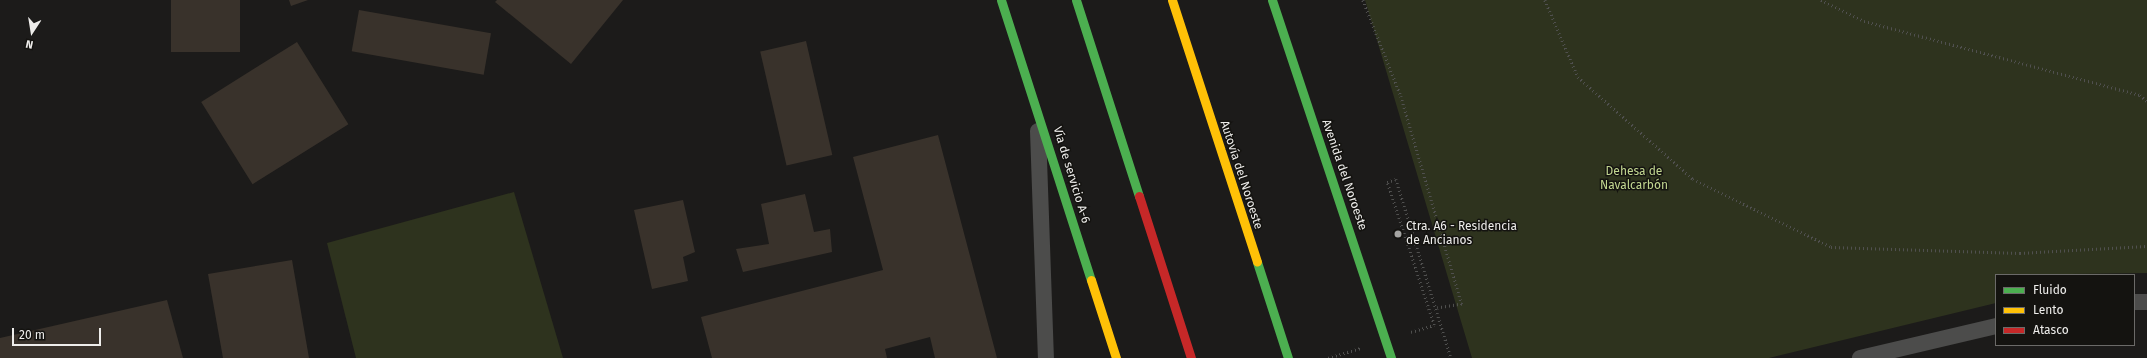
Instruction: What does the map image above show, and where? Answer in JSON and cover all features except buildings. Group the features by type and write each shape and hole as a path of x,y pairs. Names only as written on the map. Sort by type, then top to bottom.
{"main road":[{"name":"Vía de servicio A-6","path":"1001,0 1038,107 1116,358"},
{"path":"1071,0 1096,63"},
{"path":"1076,0 1190,358"},
{"name":"Autovía del Noroeste","path":"1172,0 1288,358"},
{"name":"Avenida del Noroeste","path":"1272,0 1391,358"}],"lane":[{"path":"1038,107 1046,358"},
{"path":"2135,302 2147,302"},
{"path":"1860,358 1995,326"}],"path":[{"path":"1363,0 1401,96 1462,304 1437,308"},
{"path":"1545,0 1578,77 1693,179 1831,247 2020,253 2147,246"},
{"path":"1821,0 1864,21 2140,95 2147,101"},
{"path":"1404,334 1434,325 1387,182 1396,180 1437,308 1451,358"},
{"path":"1328,358 1366,346"}],"green space":[{"name":"Dehesa de Navalcarbón","path":"1365,0 2147,0 2147,273 1995,274 1995,303 1769,358 1472,358"},
{"path":"514,192 563,358 356,358 327,243"}],"traffic: fast":[{"path":"1001,0 1091,280"},
{"path":"1076,0 1139,196"},
{"path":"1272,0 1391,358"},
{"path":"1257,262 1288,358"}],"traffic: slow":[{"path":"1172,0 1257,262"},
{"path":"1091,280 1116,358"}],"traffic: jam":[{"path":"1139,196 1191,358"}],"place":[{"name":"Ctra. A6 - Residencia de Ancianos","path":"1398,234"}]}
